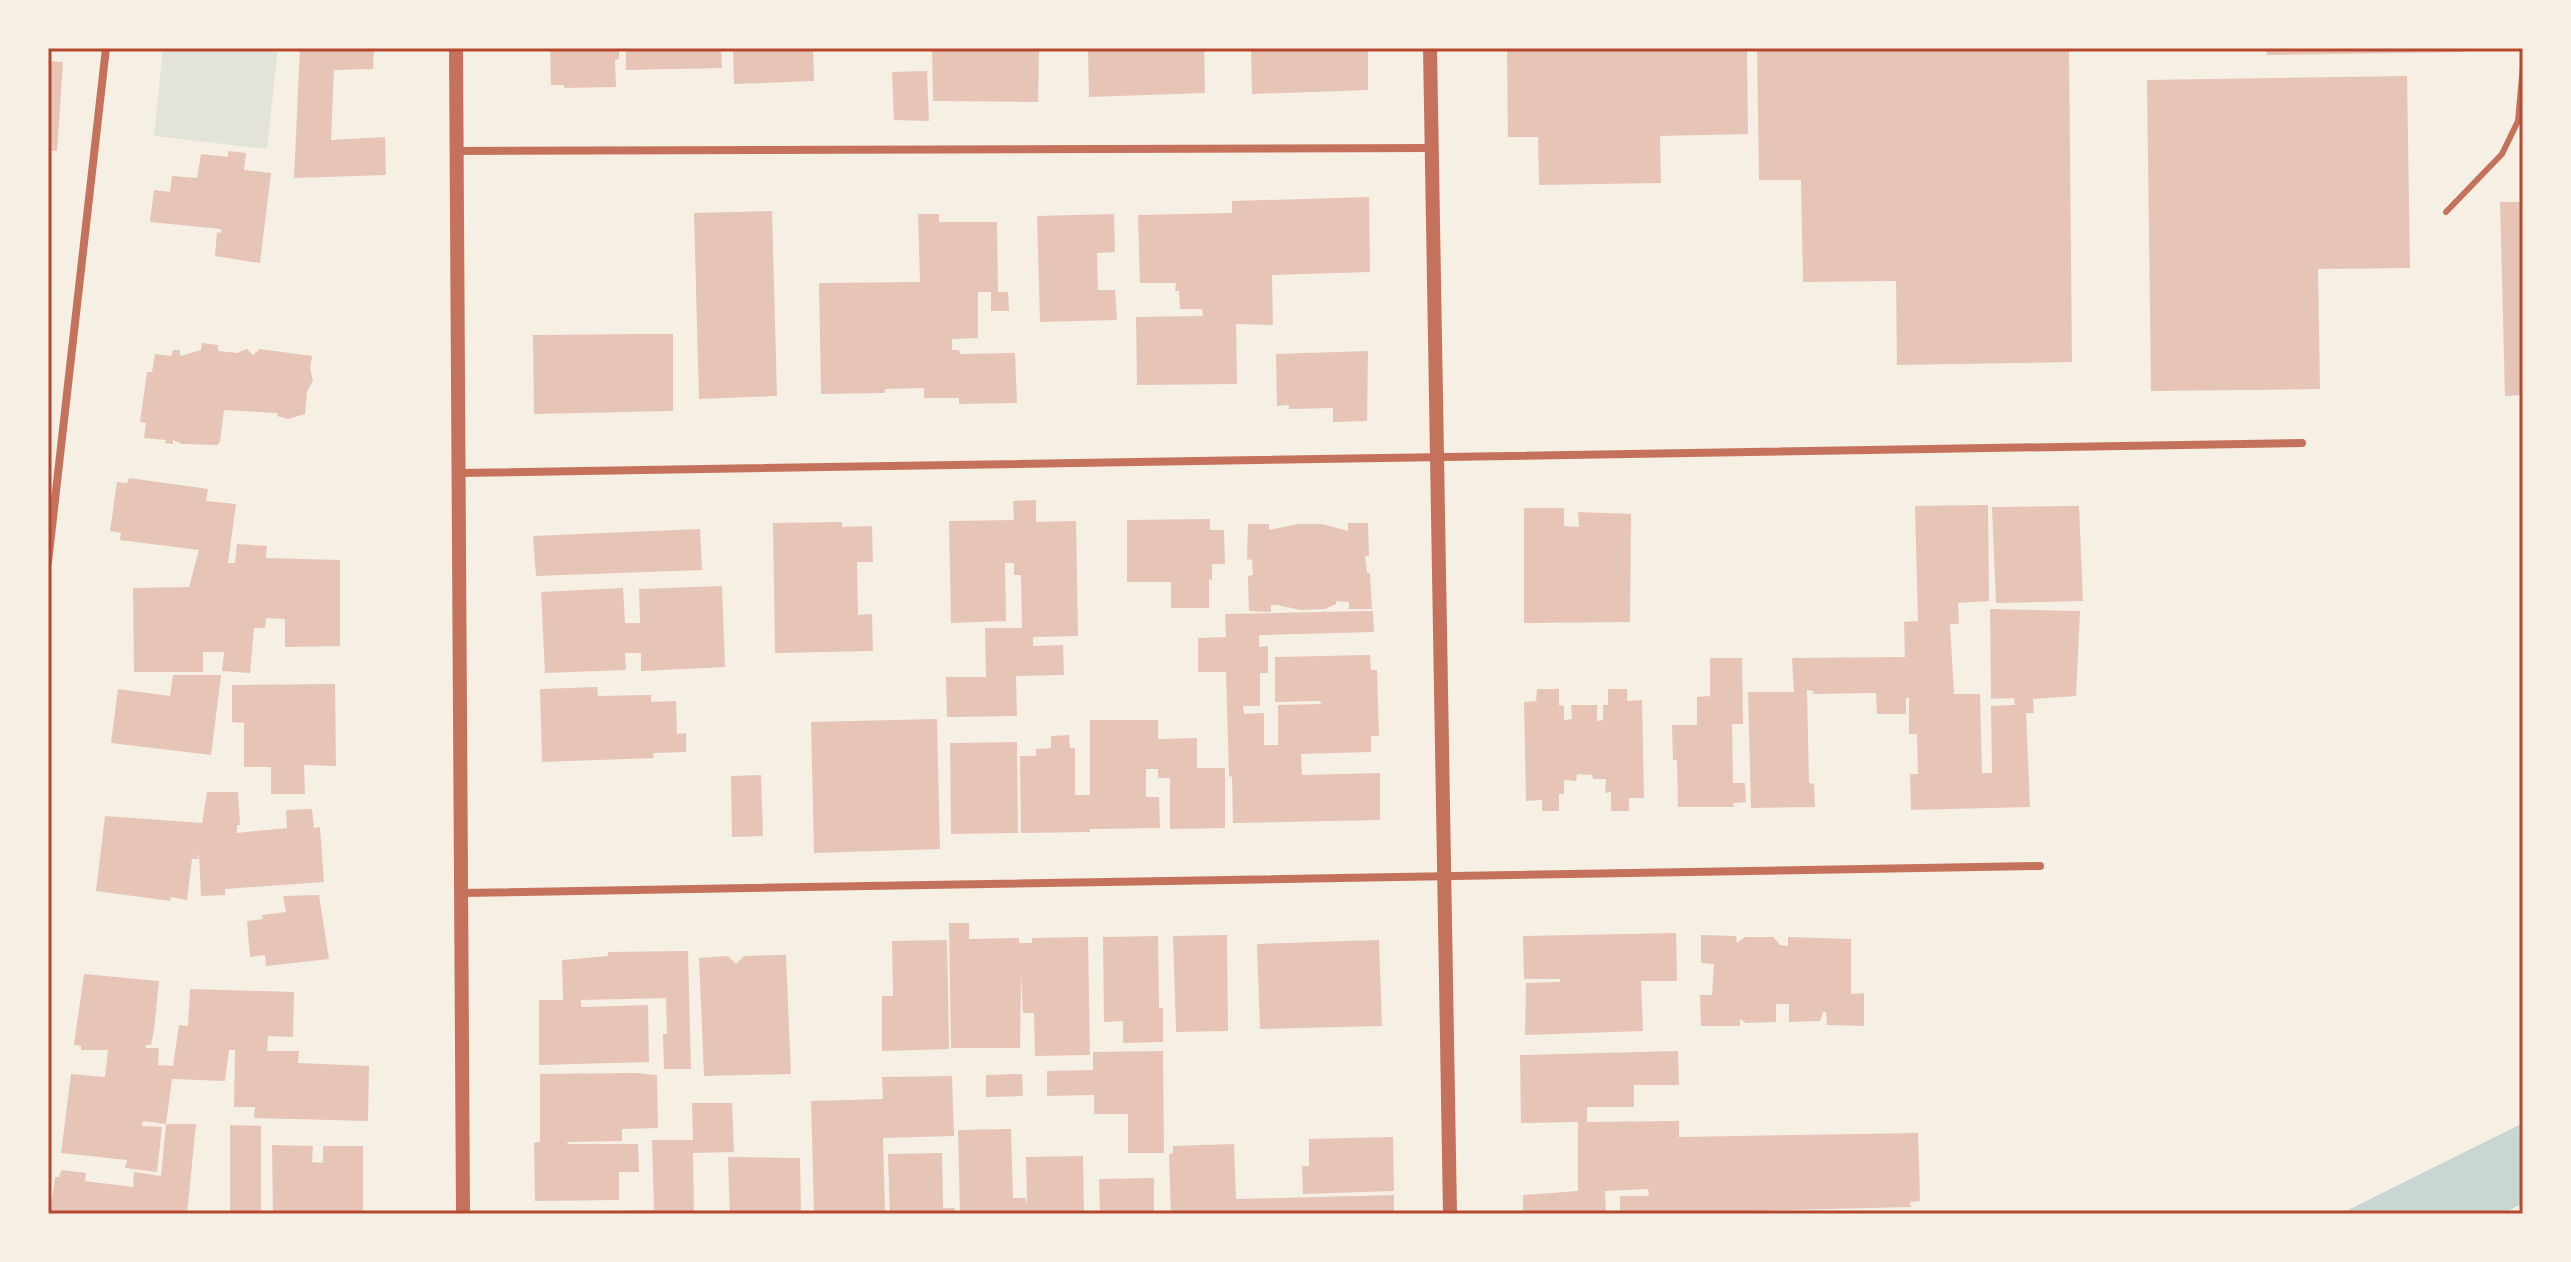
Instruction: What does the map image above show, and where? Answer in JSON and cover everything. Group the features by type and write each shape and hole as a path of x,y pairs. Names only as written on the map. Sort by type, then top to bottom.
{"street":[{"path":"48,562 106,48"},
{"path":"456,48 463,1214"},
{"path":"1430,48 1450,1214"},
{"path":"457,151 1432,148"},
{"path":"459,473 2302,443"},
{"path":"461,893 2040,866"}],"lane":[{"path":"2446,212 2502,154 2518,121 2523,66"}],"shaded area":[{"path":"163,48 278,48 267,149 154,136"},
{"path":"2523,1123 2523,1203 2502,1214 2340,1214"}],"building":[{"path":"300,48 374,48 373,69 334,70 331,140 385,137 386,175 294,178"},
{"path":"550,48 619,48 619,59 615,60 616,87 564,88 564,85 551,85"},
{"path":"626,48 721,48 722,68 626,70"},
{"path":"733,48 813,48 814,81 734,84"},
{"path":"932,48 1039,48 1038,102 933,101"},
{"path":"1204,48 1205,93 1089,97 1088,51"},
{"path":"1251,48 1368,48 1368,90 1252,94"},
{"path":"1507,48 1747,48 1748,134 1660,136 1661,183 1539,185 1538,137 1508,137"},
{"path":"1757,48 2069,48 2072,362 1897,365 1896,281 1803,282 1801,180 1759,180"},
{"path":"2266,48 2465,48 2465,52 2267,55"},
{"path":"48,61 63,62 57,151 48,150"},
{"path":"927,71 929,121 894,120 892,72"},
{"path":"2407,76 2410,268 2318,269 2320,389 2151,391 2147,80"},
{"path":"228,151 246,153 244,170 271,173 260,263 215,256 217,232 221,233 221,229 150,222 154,190 170,192 172,176 197,178 201,154 228,157"},
{"path":"1369,197 1370,272 1272,275 1273,325 1236,324 1237,384 1137,385 1136,317 1203,316 1202,309 1180,309 1176,283 1140,283 1138,215 1232,213 1232,201"},
{"path":"2500,202 2523,202 2523,395 2505,396"},
{"path":"772,211 777,396 699,399 694,213"},
{"path":"918,214 939,214 939,222 997,222 998,292 1008,292 1009,311 991,311 991,292 978,292 978,338 952,339 952,350 959,350 960,354 1015,353 1017,403 959,404 959,398 924,398 924,388 885,389 885,393 821,394 819,283 920,282"},
{"path":"1114,214 1115,252 1097,253 1098,290 1115,290 1117,320 1040,322 1037,216"},
{"path":"673,334 673,411 534,414 533,335"},
{"path":"202,343 218,345 218,351 237,353 247,349 253,355 260,349 312,356 310,369 313,380 307,392 305,414 288,419 277,416 278,413 224,410 217,445 182,444 173,440 173,444 165,443 166,440 144,438 146,423 140,422 147,372 152,372 155,354 171,356 173,350 180,350 180,356 201,350"},
{"path":"1368,351 1367,421 1333,422 1333,408 1289,409 1289,405 1277,406 1276,354"},
{"path":"129,478 208,489 206,501 236,504 228,563 235,563 237,544 267,546 266,558 340,560 340,646 285,647 285,619 266,618 265,628 254,628 250,673 222,671 224,652 203,652 203,672 134,672 133,588 189,587 199,550 120,540 121,533 110,531 117,482 127,483"},
{"path":"1036,500 1036,522 1076,521 1078,636 1033,637 1033,646 1063,645 1064,675 1016,676 1017,716 947,717 946,677 986,677 985,628 1022,628 1021,575 1014,575 1014,563 1005,563 1006,621 951,623 949,521 1014,520 1013,501"},
{"path":"1988,505 1989,601 1958,603 1959,624 1950,624 1954,694 1980,694 1982,773 1992,773 1991,706 2015,705 2014,698 1991,699 1990,609 2080,611 2076,696 2033,699 2034,713 2026,713 2030,807 1911,810 1910,774 1918,774 1917,734 1909,734 1909,698 1906,698 1906,714 1877,714 1876,693 1813,694 1813,691 1807,690 1809,783 1814,784 1815,807 1751,808 1748,692 1794,692 1792,658 1905,657 1904,622 1918,621 1915,506"},
{"path":"2079,506 2083,601 1996,603 1992,507"},
{"path":"1524,508 1564,508 1564,526 1579,527 1578,512 1631,514 1630,622 1524,623"},
{"path":"1210,519 1210,530 1224,530 1225,564 1212,564 1209,608 1171,608 1171,582 1127,582 1127,520"},
{"path":"842,522 842,527 872,526 873,562 857,562 858,615 872,614 873,651 775,653 773,523"},
{"path":"1348,523 1368,523 1369,556 1365,556 1367,573 1370,573 1372,609 1349,609 1349,602 1336,601 1336,604 1325,609 1301,610 1271,605 1271,612 1249,611 1248,576 1253,575 1252,560 1247,559 1248,524 1269,524 1269,530 1298,524 1322,524 1348,531"},
{"path":"700,529 702,570 536,576 533,536"},
{"path":"722,586 725,667 641,671 641,653 625,653 626,670 545,673 541,592 623,588 625,623 640,623 639,589"},
{"path":"1373,611 1374,632 1259,635 1259,647 1268,646 1268,673 1260,673 1260,706 1243,706 1244,714 1264,713 1264,745 1278,745 1278,705 1321,704 1320,701 1275,702 1275,657 1370,655 1371,670 1377,670 1379,736 1371,736 1371,752 1301,754 1302,775 1380,773 1380,820 1233,823 1226,672 1198,672 1198,638 1226,637 1225,614"},
{"path":"1710,658 1742,658 1743,724 1732,724 1733,783 1745,783 1746,802 1733,803 1734,807 1678,807 1677,760 1673,760 1672,725 1697,725 1697,697 1710,696"},
{"path":"173,675 221,675 211,755 111,743 118,689 170,696"},
{"path":"335,684 336,766 304,765 305,794 271,794 271,767 244,767 244,723 232,722 232,685"},
{"path":"597,687 598,696 651,695 651,702 676,701 677,734 686,733 686,752 653,753 654,758 542,762 540,689"},
{"path":"1537,689 1559,689 1559,705 1564,706 1564,720 1572,719 1571,705 1597,705 1597,721 1603,720 1603,705 1608,705 1608,689 1627,689 1627,701 1642,700 1644,798 1629,798 1629,811 1611,811 1611,792 1605,793 1606,779 1593,779 1592,775 1577,774 1576,781 1564,780 1564,794 1559,794 1559,811 1542,811 1542,800 1526,801 1524,702 1536,701"},
{"path":"937,719 940,849 814,853 811,722"},
{"path":"1090,720 1158,720 1158,739 1197,738 1197,768 1225,768 1225,828 1170,829 1170,778 1158,778 1158,769 1146,769 1146,797 1159,797 1160,828 1021,833 1020,756 1036,756 1036,749 1051,748 1051,736 1069,735 1070,748 1075,748 1075,795 1090,795"},
{"path":"1017,742 1018,833 951,834 950,743"},
{"path":"761,775 763,836 732,837 731,776"},
{"path":"207,792 238,792 240,825 237,825 237,833 287,828 286,810 312,809 314,828 320,827 324,882 225,889 225,895 201,896 199,854 198,859 192,859 187,900 171,897 170,901 96,891 105,816 202,823"},
{"path":"319,895 329,959 266,966 265,955 250,957 247,921 263,919 262,915 286,912 283,896"},
{"path":"949,923 969,923 969,939 1019,938 1019,943 1032,943 1032,938 1088,937 1090,1055 1035,1056 1034,1013 1023,1013 1021,975 1020,1048 951,1048"},
{"path":"1676,933 1677,981 1641,981 1643,1031 1525,1035 1526,983 1560,982 1560,979 1524,979 1523,936"},
{"path":"1227,935 1228,1031 1176,1032 1173,936"},
{"path":"1701,935 1736,936 1737,943 1745,937 1773,937 1780,945 1788,946 1788,937 1851,939 1851,994 1864,993 1864,1026 1827,1025 1826,1012 1823,1012 1820,1021 1789,1022 1789,1004 1776,1004 1776,1022 1746,1023 1740,1019 1740,1026 1701,1026 1700,995 1712,995 1714,964 1701,963"},
{"path":"1158,936 1163,1042 1123,1043 1123,1021 1104,1022 1103,937"},
{"path":"947,940 949,1049 882,1051 882,996 893,996 892,941"},
{"path":"1379,940 1382,1026 1260,1029 1257,944"},
{"path":"688,951 691,1069 664,1069 666,998 581,1000 581,1007 648,1005 649,1062 539,1065 539,1000 563,1000 562,960 608,956 608,952"},
{"path":"786,955 791,1074 704,1076 699,958 728,956 736,964 744,956"},
{"path":"84,974 159,981 151,1045 146,1045 146,1048 159,1048 158,1065 173,1066 179,1025 188,1026 190,989 294,992 293,1037 268,1036 267,1051 299,1051 298,1063 369,1066 368,1121 254,1118 255,1107 234,1107 235,1050 229,1050 225,1081 172,1079 166,1124 143,1121 142,1126 162,1127 157,1172 125,1168 127,1160 61,1153 71,1074 105,1077 108,1050 81,1050 81,1046 74,1045"},
{"path":"1163,1051 1164,1153 1128,1153 1128,1114 1094,1114 1094,1095 1047,1096 1047,1071 1093,1070 1093,1052"},
{"path":"1678,1051 1679,1085 1634,1085 1634,1107 1587,1107 1587,1122 1679,1121 1679,1137 1918,1133 1920,1201 1910,1202 1911,1207 1620,1214 1620,1196 1649,1196 1648,1189 1605,1191 1606,1214 1523,1214 1523,1195 1578,1191 1578,1122 1521,1123 1520,1055"},
{"path":"540,1074 657,1075 658,1128 622,1129 622,1141 567,1144 638,1144 639,1172 619,1172 619,1200 535,1201 534,1143 540,1142"},
{"path":"1022,1074 1023,1096 986,1097 986,1075"},
{"path":"952,1076 954,1136 883,1138 885,1211 814,1212 811,1101 883,1099 882,1077"},
{"path":"692,1103 732,1103 734,1152 693,1153 694,1214 604,1214 604,1211 654,1210 652,1140 693,1140"},
{"path":"166,1124 196,1124 187,1214 50,1214 55,1177 59,1177 61,1170 86,1173 85,1181 133,1187 134,1172 161,1176"},
{"path":"230,1125 261,1126 261,1214 230,1214"},
{"path":"1011,1129 1013,1198 1025,1198 1027,1204 1026,1157 1083,1156 1084,1214 960,1214 958,1130"},
{"path":"1393,1137 1394,1191 1303,1194 1302,1166 1309,1166 1309,1139"},
{"path":"1234,1144 1236,1199 1394,1195 1394,1214 1171,1214 1169,1154 1173,1153 1173,1146"},
{"path":"272,1145 313,1146 312,1162 323,1163 323,1146 363,1146 363,1214 273,1214"},
{"path":"942,1153 943,1208 955,1208 955,1214 890,1214 888,1154"},
{"path":"728,1157 800,1158 801,1214 730,1214"},
{"path":"1154,1178 1154,1214 1100,1214 1099,1179"}]}
